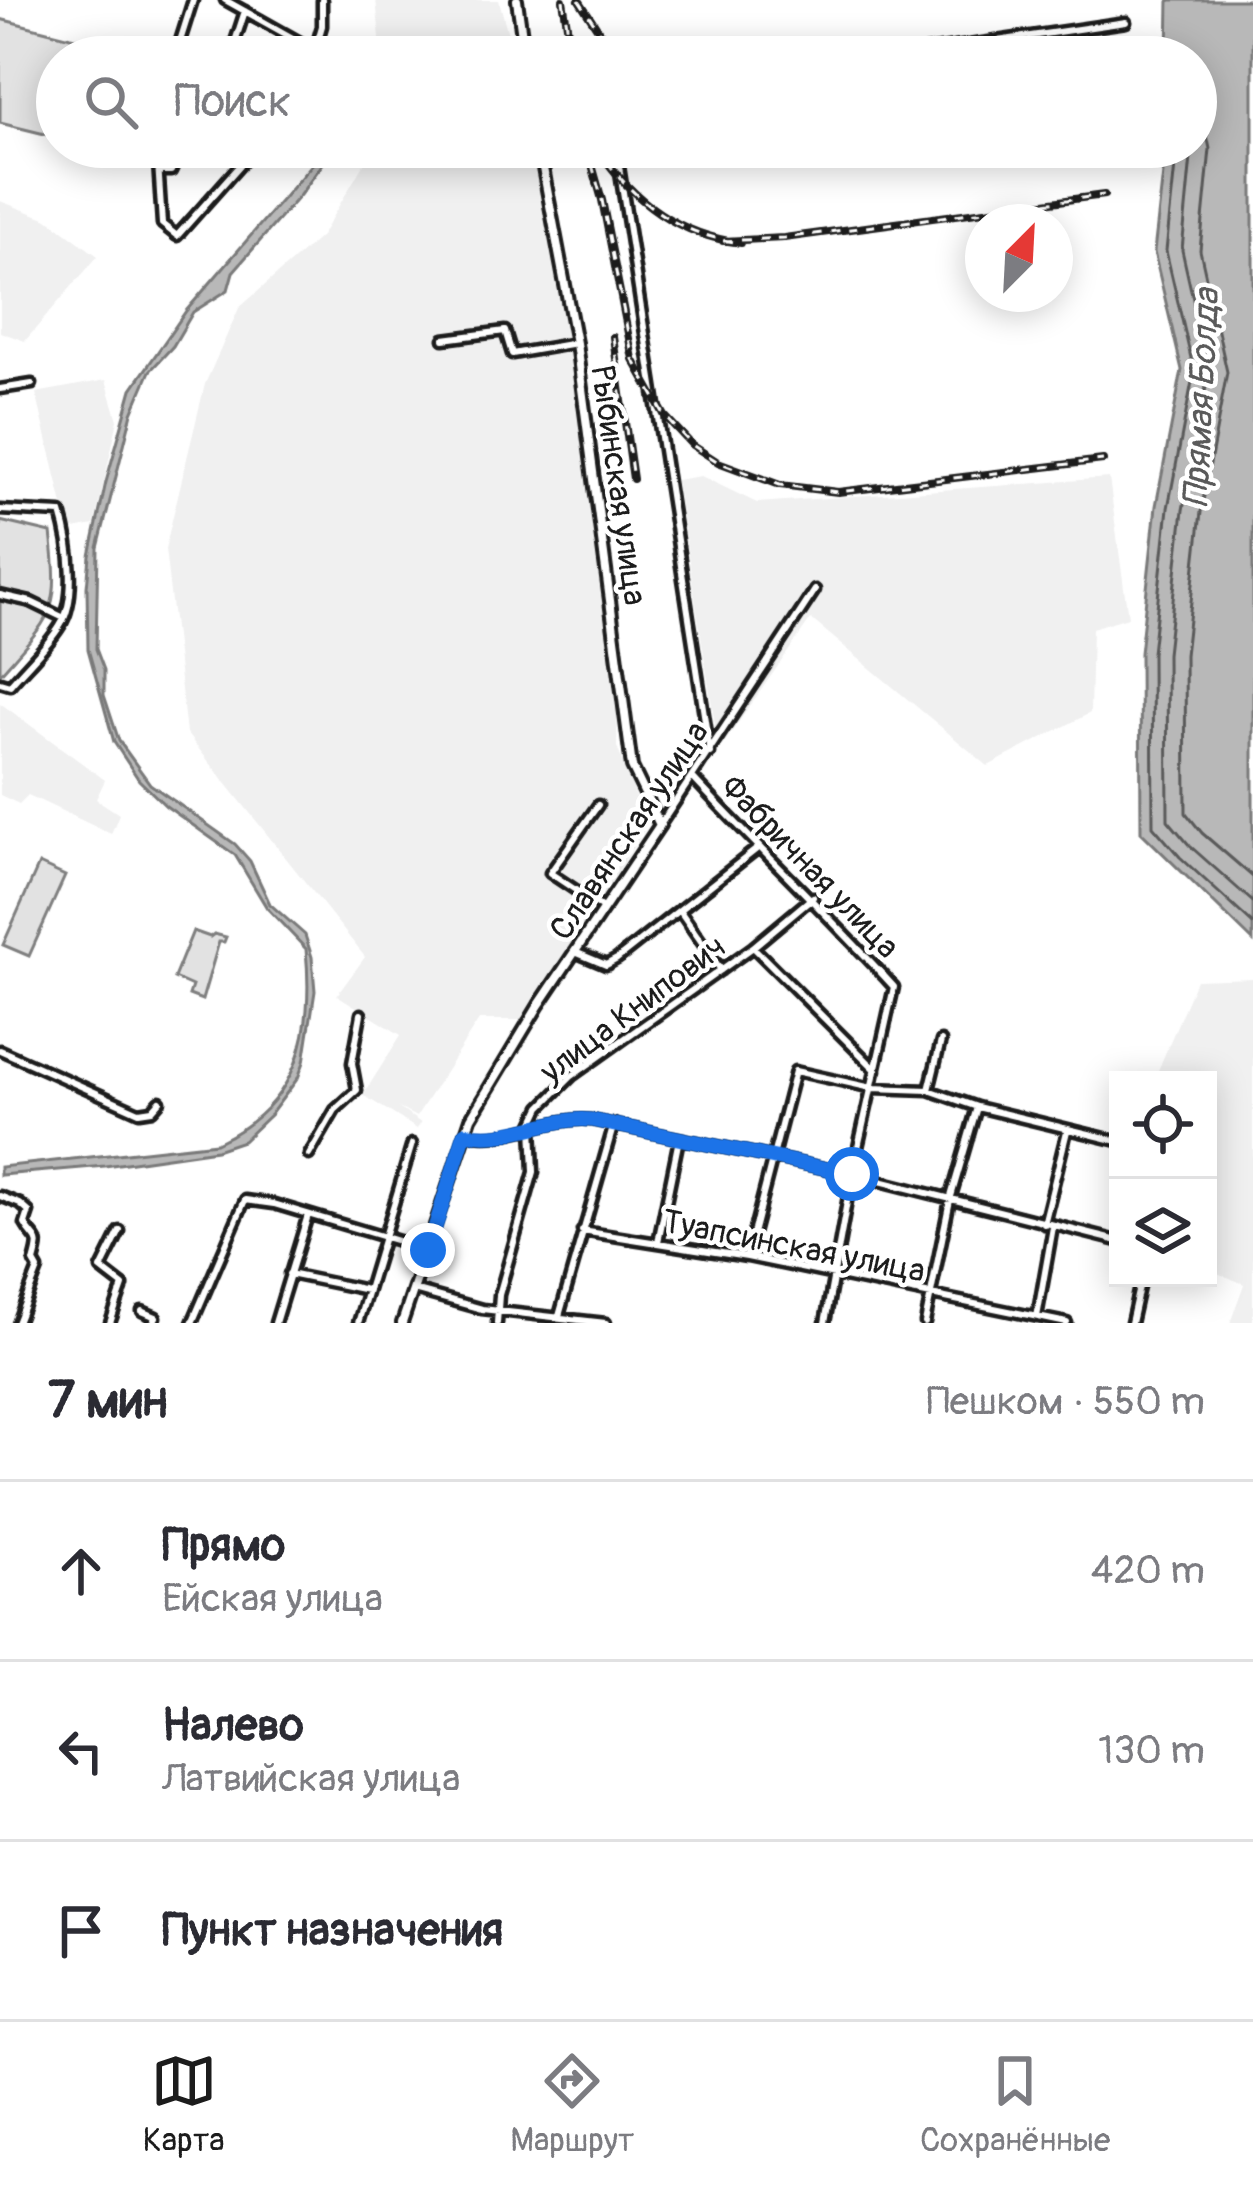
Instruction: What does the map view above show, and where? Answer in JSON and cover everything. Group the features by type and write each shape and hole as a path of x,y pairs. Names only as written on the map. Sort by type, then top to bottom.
{"main road":[{"path":"517,0 522,34"},
{"name":"Рыбинская улица","path":"543,168 576,343 632,767 660,826"},
{"name":"Славянская улица","path":"403,1323 465,1133 482,1097 660,826"}],"street":[{"path":"182,36 193,0"},
{"path":"225,0 285,36"},
{"path":"317,36 322,0"},
{"path":"237,36 245,11"},
{"path":"1030,36 1126,22"},
{"path":"159,168 162,224 177,236 237,168"},
{"path":"161,171 172,168"},
{"path":"619,168 710,753"},
{"path":"444,339 505,331 512,354 576,343"},
{"path":"0,389 32,384"},
{"path":"0,510 61,513 70,598 64,618 10,685 0,682"},
{"name":"Славянская улица","path":"660,826 815,590"},
{"path":"0,595 32,602 64,618"},
{"name":"Фабричная улица","path":"693,778 758,848 813,897 894,987 876,1070"},
{"path":"598,805 550,873 604,909"},
{"path":"575,952 606,965 758,848"},
{"name":"улица Книпович","path":"497,1323 496,1310 534,1172 532,1126 541,1107 572,1076 754,947 813,897"},
{"path":"680,911 721,970"},
{"path":"754,947 876,1070 825,1323"},
{"path":"309,1155 334,1110 357,1090 352,1063 361,1014"},
{"path":"929,1090 941,1041"},
{"path":"0,1050 139,1112 152,1110 160,1101"},
{"path":"747,1257 795,1071 872,1088 929,1090 1109,1140"},
{"path":"925,1323 950,1200 977,1107"},
{"path":"465,1133 492,1135 567,1118 614,1124 852,1174 1109,1239"},
{"path":"559,1316 614,1124"},
{"path":"1036,1317 1067,1131"},
{"path":"658,1242 679,1139"},
{"path":"358,1323 412,1144"},
{"path":"0,1196 28,1212 25,1224 39,1243 35,1280 17,1323"},
{"path":"192,1323 245,1200 428,1250"},
{"path":"275,1323 308,1215"},
{"path":"110,1323 124,1286 101,1268 119,1231"},
{"name":"Туапсинская улица","path":"582,1232 747,1257 1067,1323"},
{"path":"289,1274 367,1290"},
{"path":"1131,1323 1139,1287"},
{"path":"414,1290 496,1310 606,1323"},
{"path":"142,1311 156,1317 153,1323"}],"shaded area":[{"path":"376,0 499,0 508,36 380,36"},
{"path":"0,19 67,36 36,36 36,132 0,123"},
{"path":"361,168 538,168 572,355 618,690 617,747 647,826 522,1020 479,1020 416,1117 397,1107 421,1123 417,1129 363,1095 401,1035 337,995 365,957 186,733 165,549 205,384 239,308 321,236"},
{"path":"0,201 48,219 98,256 25,341 0,332"},
{"path":"106,380 118,420 94,525 69,530 36,393"},
{"path":"701,476 757,503 1109,478 1128,617 1092,628 1090,713 988,766 811,619 719,750 676,480"},
{"path":"0,521 51,533 55,581 42,625 0,674"},
{"path":"0,703 105,780 96,799 119,814 111,834 28,795 19,804 0,795"},
{"path":"39,864 65,876 29,956 3,945"},
{"path":"193,931 226,937 219,942 202,1000 189,995 192,986 174,978"},
{"path":"1253,978 1253,1323 1230,1323 1244,1284 1217,1273 1217,1071 1158,1071 1196,980"}],"water":[{"name":"Прямая Болда","path":"1169,0 1253,0 1253,941 1141,832 1140,653 1156,506 1182,370 1154,252 1164,168 1217,168 1217,36 1168,36"},
{"path":"309,168 320,168 233,272 228,290 193,312 173,346 150,371 132,413 98,548 96,649 119,741 150,784 235,844 250,861 270,904 305,935 315,991 304,1062 271,1114 243,1141 216,1150 105,1166 0,1175 0,1167 216,1143 267,1108 284,1087 303,1037 306,949 267,908 235,855 166,806 139,780 114,742 88,649 90,556 132,389 186,311"}],"railway":[{"path":"563,0 569,36"},
{"path":"579,0 602,36"},
{"path":"593,168 633,359 665,416 692,445 718,462 780,485 838,492 1103,460"},
{"path":"612,168 658,212 697,232 741,243"},
{"path":"723,241 784,238 1104,195"},
{"path":"613,337 633,479"}],"route":[{"path":"428,1250 465,1133 509,1133 567,1118 591,1120 852,1174"}]}
